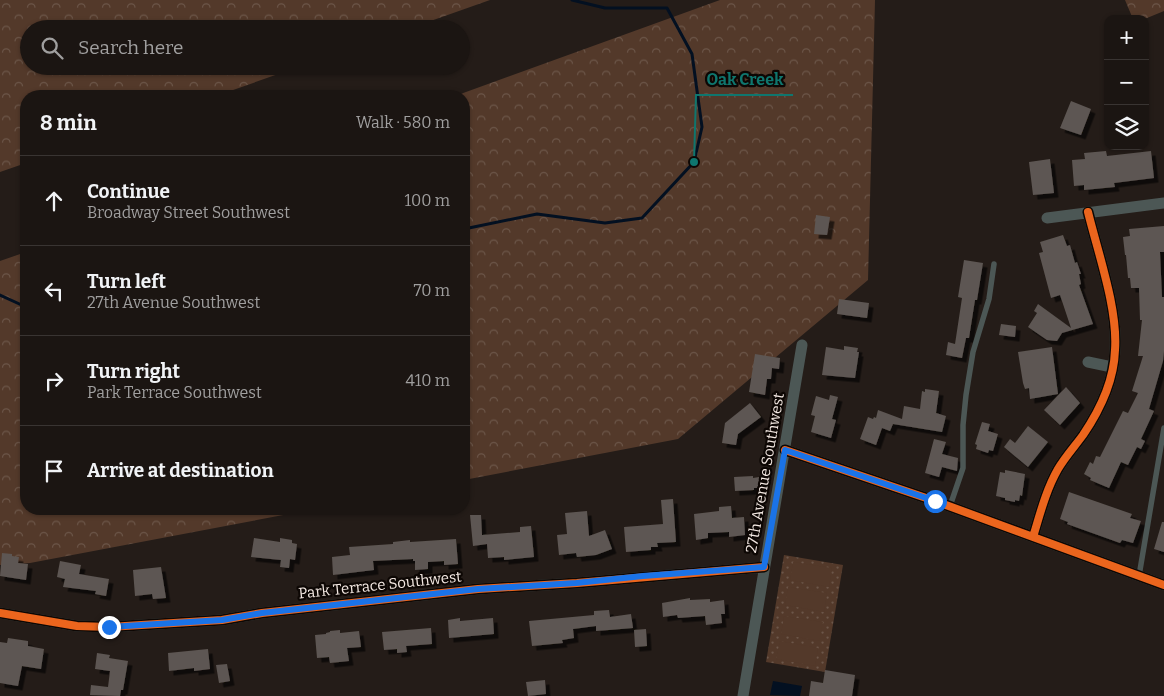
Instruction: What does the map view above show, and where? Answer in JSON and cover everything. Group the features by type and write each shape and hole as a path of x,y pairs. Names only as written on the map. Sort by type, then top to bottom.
{"street":[{"path":"1047,218 1164,203"},
{"path":"1033,537 1045,498 1058,470 1100,406 1109,384 1116,351 1113,313 1088,212"},
{"name":"27th Avenue Southwest","path":"743,696 802,345"},
{"path":"1088,362 1112,367"},
{"path":"785,450 950,506 1164,585"},
{"name":"Park Terrace Southwest","path":"0,613 77,626 109,627 222,620 262,613 478,589 576,583 764,567"}],"lane":[{"path":"950,506 963,468 963,425 967,387 973,352 990,293 994,264"},
{"path":"1139,576 1164,428"}],"green space":[{"path":"0,0 490,0 433,20 20,20 20,75 276,75 233,90 20,90 20,165 0,172"},
{"path":"720,0 875,0 868,280 678,439 470,479 470,91"},
{"path":"1125,0 1164,0 1164,11 1149,17 1149,15 1131,15"},
{"path":"20,254 20,515 283,515 30,563 0,565 0,261"},
{"path":"784,555 843,565 825,672 766,662"},
{"path":"793,562 832,568 829,587 790,580"},
{"path":"788,587 827,593 824,612 785,605"},
{"path":"784,616 823,622 819,641 781,634"},
{"path":"780,641 818,648 815,666 776,659"}],"water":[{"path":"773,681 802,686 800,696 770,695"}],"building":[{"path":"1071,101 1091,109 1081,135 1060,128"},
{"path":"1106,151 1107,156 1151,151 1154,178 1114,183 1115,187 1084,190 1084,185 1074,186 1072,160 1085,159 1084,153"},
{"path":"1050,159 1054,193 1033,195 1029,162"},
{"path":"816,215 830,217 827,235 814,234"},
{"path":"1164,226 1164,252 1160,252 1162,297 1164,297 1164,351 1163,361 1149,409 1154,411 1141,439 1145,441 1141,449 1137,447 1128,465 1121,462 1109,488 1090,480 1091,478 1084,474 1090,462 1093,464 1096,456 1100,457 1123,411 1128,413 1138,393 1132,391 1143,356 1138,356 1142,320 1140,320 1139,288 1131,288 1123,237 1130,236 1129,229"},
{"path":"1063,235 1067,246 1070,245 1075,263 1077,262 1081,274 1079,274 1081,284 1079,285 1093,324 1062,333 1057,341 1047,340 1028,327 1037,313 1034,311 1038,304 1071,328 1060,295 1051,298 1039,253 1043,252 1040,242"},
{"path":"964,260 983,263 969,338 966,338 962,358 946,355 948,342 955,344 962,298 958,297"},
{"path":"839,299 869,303 867,318 837,314"},
{"path":"1001,324 1016,326 1015,337 999,335"},
{"path":"844,346 858,348 855,378 822,375 826,347 844,350"},
{"path":"1052,347 1058,394 1030,399 1029,388 1025,389 1023,383 1018,352"},
{"path":"755,354 780,358 779,369 772,368 771,379 767,379 765,395 749,392"},
{"path":"1066,387 1080,403 1060,425 1044,410"},
{"path":"925,389 939,391 936,413 946,416 942,432 893,424 890,431 882,428 876,445 860,439 868,417 876,418 878,410 902,419 904,406 920,409 922,391 925,392"},
{"path":"830,395 838,397 832,419 836,420 831,438 811,432 815,416 811,415 816,396 829,400"},
{"path":"750,403 761,417 738,434 736,445 722,443 725,423"},
{"path":"982,422 990,424 988,431 998,434 993,451 989,450 988,453 976,449 977,445 975,444"},
{"path":"1028,426 1048,442 1028,467 1004,447 1010,439 1015,443"},
{"path":"934,439 946,442 942,454 958,458 957,471 942,467 939,477 925,473"},
{"path":"1005,470 1025,474 1022,496 1020,495 1019,501 1005,500 1005,498 996,496 1000,472 1005,473"},
{"path":"753,476 753,478 759,477 759,488 735,491 734,477"},
{"path":"1069,492 1132,514 1130,518 1141,521 1133,543 1122,540 1120,543 1067,524 1068,522 1060,519"},
{"path":"673,499 676,542 657,543 658,547 651,547 651,550 626,552 624,527 663,524 661,500"},
{"path":"731,506 732,518 744,517 745,535 729,537 729,532 708,533 708,538 696,540 694,514 719,511 719,507"},
{"path":"587,511 589,536 605,530 612,549 596,555 577,557 576,553 559,555 557,535 567,534 565,513"},
{"path":"470,515 481,515 482,535 520,532 520,527 531,526 534,557 504,560 504,557 488,558 487,544 473,546"},
{"path":"1162,522 1164,522 1164,552 1154,549"},
{"path":"254,538 280,542 280,538 292,540 292,543 297,544 295,560 290,559 289,568 280,567 281,560 251,557"},
{"path":"456,539 458,564 444,565 444,561 428,562 428,569 415,570 415,561 413,559 373,561 374,570 333,575 332,557 350,555 349,547 393,544 393,542 410,540 410,542"},
{"path":"2,553 19,557 18,563 28,564 26,580 0,576"},
{"path":"60,561 81,565 79,574 109,579 106,596 95,594 96,591 63,587 65,579 57,577"},
{"path":"161,567 166,598 153,599 152,594 135,596 133,570"},
{"path":"690,598 690,600 710,599 710,602 724,600 725,614 721,614 722,623 706,625 705,616 678,618 677,615 663,617 662,603"},
{"path":"609,610 610,617 631,614 633,628 596,631 596,626 573,629 574,638 562,640 563,643 532,646 529,621 594,615 594,611"},
{"path":"460,618 460,621 493,618 494,634 449,638 448,620"},
{"path":"431,628 432,644 406,646 407,652 397,653 397,649 384,650 382,632"},
{"path":"646,629 647,646 635,647 634,630"},
{"path":"340,630 340,633 359,631 361,647 347,648 349,661 330,663 329,657 317,658 315,635"},
{"path":"8,638 28,641 28,646 44,649 41,669 22,666 18,686 0,683 0,642 7,643"},
{"path":"208,649 210,669 194,671 194,668 169,671 168,653"},
{"path":"97,653 110,655 109,658 128,661 123,690 121,690 120,696 90,695 91,685 108,687 110,671 95,669"},
{"path":"227,664 230,681 219,683 216,665"},
{"path":"825,670 855,675 852,696 809,696 811,681 823,683"},
{"path":"545,680 546,694 528,696 526,682"}],"waterway":[{"path":"470,228 537,214 605,223 642,218 694,162 702,127 692,54 667,8 605,8 572,0"},
{"path":"0,295 20,304"}],"cycle path":[{"path":"1033,537 1050,485 1061,465 1095,416 1109,384 1114,362 1115,334 1110,299 1088,212"},
{"path":"785,450 935,501 1164,585"},
{"path":"0,613 77,626 109,627 222,620 262,613 478,589 577,583 764,567"}],"place":[{"name":"Oak Creek","path":"694,162"}],"route":[{"path":"109,627 222,620 262,613 478,589 576,583 764,567 785,450 935,501"}]}
